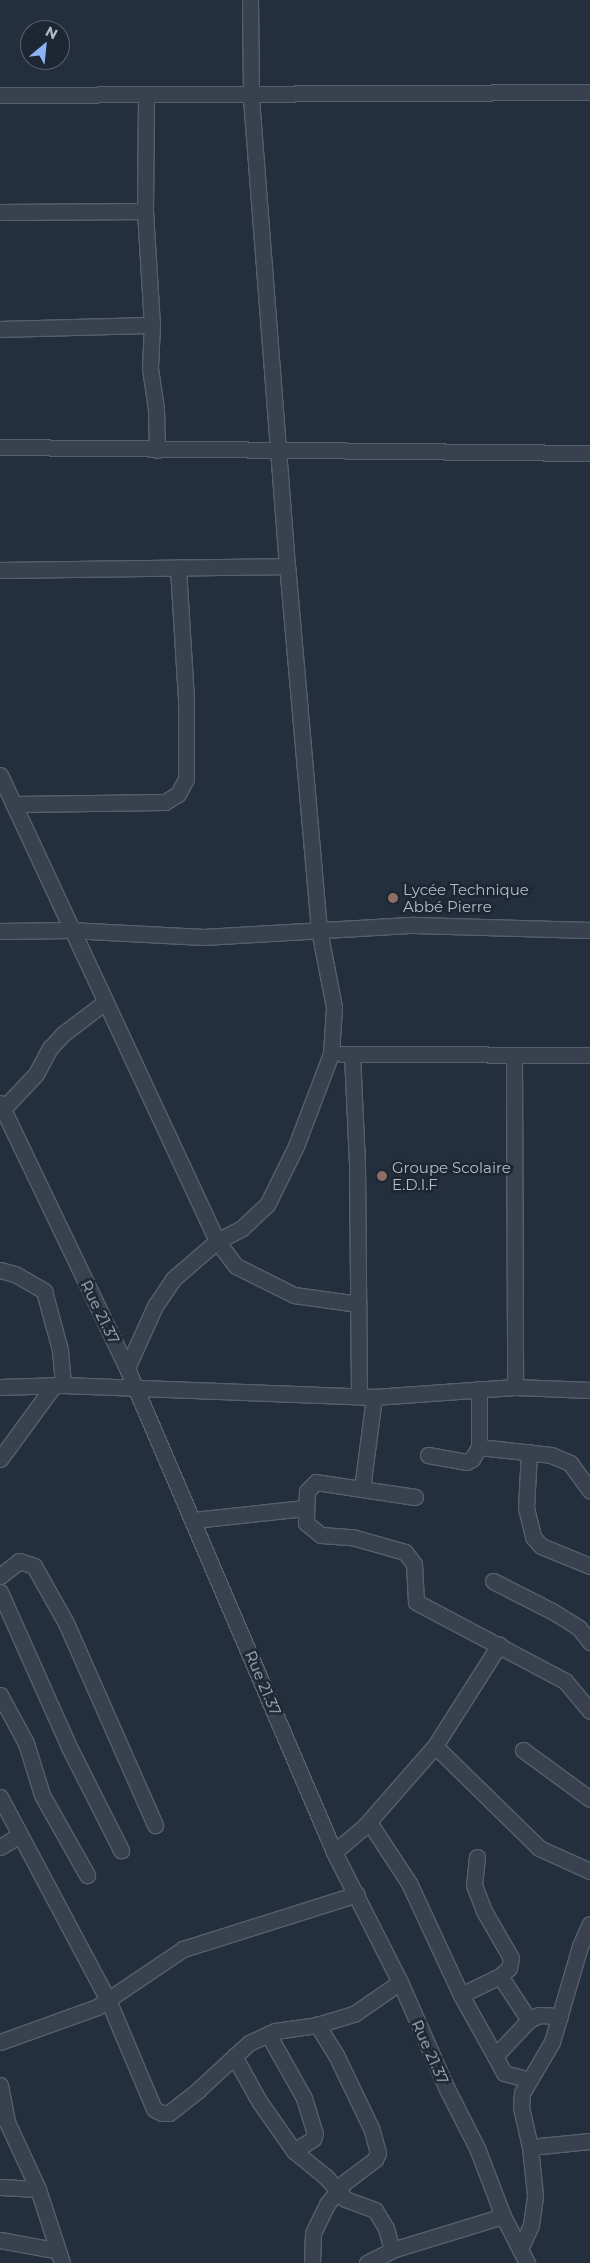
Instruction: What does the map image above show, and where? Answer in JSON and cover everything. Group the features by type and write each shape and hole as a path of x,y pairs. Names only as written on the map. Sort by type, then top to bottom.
{"street":[{"path":"127,1368 154,1306 173,1279 217,1241 242,1228 267,1205 296,1146 332,1054 334,1007 319,930 287,566 251,94 250,0"},
{"path":"0,96 146,97 251,94 590,92"},
{"path":"146,97 145,211 152,325 150,368 156,409 157,450"},
{"path":"0,212 145,211"},
{"path":"0,329 152,325"},
{"path":"0,447 279,452 590,453"},
{"path":"0,570 287,566"},
{"path":"16,804 165,802 178,794 186,779 186,769 178,568"},
{"path":"0,775 16,804 70,930 217,1241 236,1266 294,1296 358,1304"},
{"path":"0,931 70,930 203,937 414,926 590,930"},
{"path":"2,1106 36,1074 50,1048 63,1034 105,1002"},
{"path":"332,1054 590,1055"},
{"path":"352,1054 357,1164 358,1304 366,1397 362,1489"},
{"path":"514,1056 516,1387"},
{"name":"Rue 21.37","path":"2,1106 136,1388 194,1520 334,1852 358,1894 400,1982 477,2148 503,2216 524,2256"},
{"path":"0,1270 15,1274 44,1291 60,1350 58,1386 0,1459"},
{"path":"0,1387 136,1388 366,1397 516,1387 590,1390"},
{"path":"428,1455 466,1462 472,1459 479,1447 479,1389"},
{"path":"479,1447 551,1455 570,1464 590,1491"},
{"path":"529,1452 526,1508 533,1537 541,1546 590,1566"},
{"path":"415,1497 316,1482 307,1491 304,1508 306,1523 321,1534 352,1537 405,1552 414,1564 416,1602 566,1681 590,1711"},
{"path":"194,1520 304,1508"},
{"path":"0,1576 20,1561 34,1566 66,1623 156,1825"},
{"path":"494,1581 559,1615 579,1628 590,1642"},
{"path":"0,1592 68,1745 121,1850"},
{"path":"334,1852 369,1822 435,1746 499,1645"},
{"path":"1,1699 26,1743 42,1795 87,1875"},
{"path":"435,1746 539,1848 590,1871"},
{"path":"523,1750 590,1800"},
{"path":"0,1797 108,2000 154,2110 169,2113 250,2043 268,2034 296,2026 317,2025 354,2014 400,1982"},
{"path":"369,1822 409,1882 473,2022 504,2072 527,2079"},
{"path":"0,1847 20,1835"},
{"path":"461,1995 500,1976 509,1968 512,1958 484,1911 474,1885 477,1857"},
{"path":"0,2042 108,2000 183,1949 358,1894"},
{"path":"524,2256 535,2212 530,2147 521,2106 527,2079 552,2042 580,1946 590,1924"},
{"path":"500,1976 529,2020"},
{"path":"495,2056 529,2020 539,2015 560,2016"},
{"path":"312,2263 313,2233 336,2192 350,2177 375,2159 378,2153 372,2130 336,2055 317,2025"},
{"path":"268,2034 304,2098 315,2134 313,2139 294,2151"},
{"path":"234,2056 258,2101 294,2151 334,2184 336,2192 354,2203 375,2210 386,2228 392,2250"},
{"path":"0,2085 8,2122 38,2189 58,2257"},
{"path":"530,2147 590,2141"},
{"path":"0,2187 38,2189"},
{"path":"367,2263 392,2250 503,2216"},
{"path":"0,2240 58,2257"}],"place":[{"name":"Lycée Technique Abbé Pierre","path":"393,898"},
{"name":"Groupe Scolaire E.D.I.F","path":"382,1176"}]}
